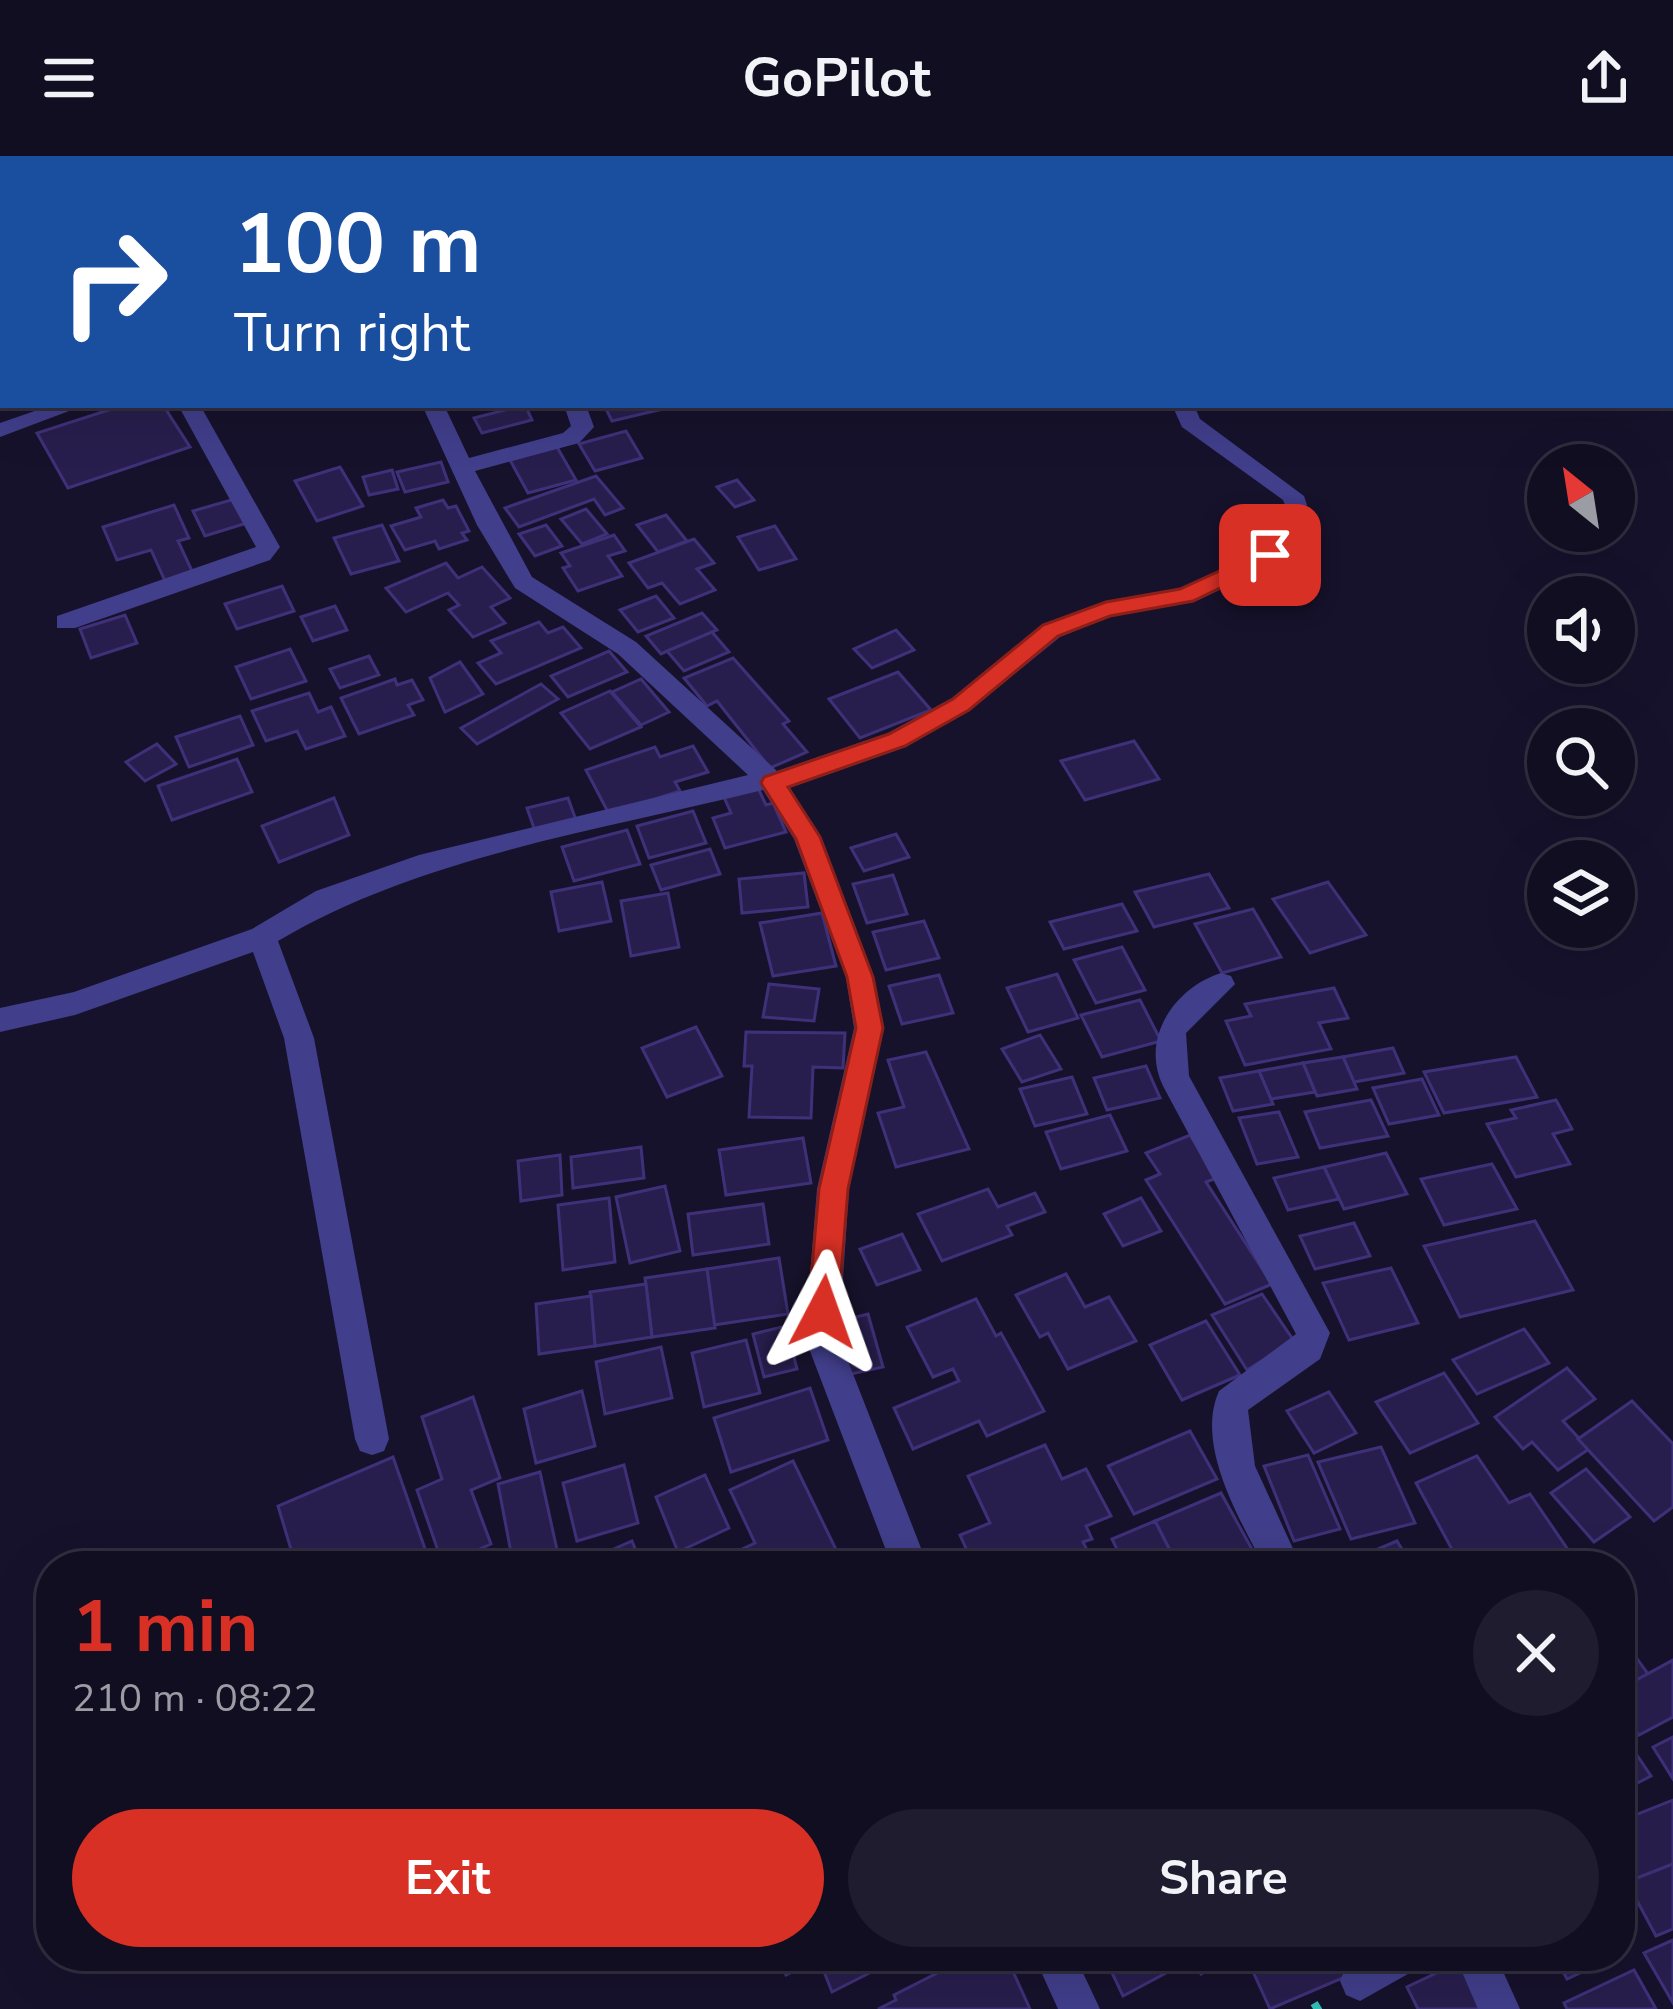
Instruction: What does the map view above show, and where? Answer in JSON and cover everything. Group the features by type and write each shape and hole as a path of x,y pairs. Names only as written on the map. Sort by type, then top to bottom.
{"street":[{"path":"0,430 65,408"},
{"path":"66,622 262,555 268,547 191,408"},
{"path":"434,408 489,525 523,582 627,649 771,781 807,837 860,977 869,1028 833,1189 821,1338 904,1551"},
{"path":"464,467 571,438 584,427 576,408"},
{"path":"0,1020 75,1004 262,937 326,899 419,865 771,781 897,740 961,704 1051,631 1106,609 1185,596 1270,555 1296,505 1293,496 1190,422 1184,408"},
{"path":"262,937 299,1038 372,1439"},
{"path":"1221,984 1172,1026 1166,1053 1174,1077 1313,1334 1308,1348 1231,1402 1228,1424 1258,1518 1275,1551"},
{"path":"1061,1971 1079,2009"},
{"path":"1360,1981 1376,1971"},
{"path":"1481,1971 1498,2009"}],"building":[{"path":"115,408 165,408 190,447 68,488 37,433"},
{"path":"526,408 532,420 482,433 474,418"},
{"path":"606,408 663,409 612,421"},
{"path":"626,431 642,458 595,471 579,444"},
{"path":"557,447 576,480 528,493 510,460"},
{"path":"441,462 448,482 405,492 397,472"},
{"path":"340,467 363,506 317,521 295,481"},
{"path":"392,470 398,489 369,495 363,477"},
{"path":"596,476 623,508 605,515 594,499 519,527 505,508"},
{"path":"737,480 754,500 735,507 717,487"},
{"path":"238,498 250,522 205,536 193,511"},
{"path":"443,500 448,508 456,506 469,531 462,533 467,540 439,549 435,541 405,550 391,526 421,517 416,508"},
{"path":"174,505 189,538 178,541 193,573 165,581 151,550 117,560 103,527"},
{"path":"586,509 607,534 582,544 561,519"},
{"path":"666,515 687,541 658,552 637,525"},
{"path":"382,525 399,561 351,574 334,538"},
{"path":"546,525 562,546 535,556 519,534"},
{"path":"775,526 796,559 759,570 738,537"},
{"path":"614,535 625,551 608,556 622,576 578,591 563,568 570,566 561,553"},
{"path":"694,539 714,563 697,569 715,590 680,604 662,583 648,588 629,563"},
{"path":"446,563 458,578 482,567 510,598 491,607 505,623 473,637 449,610 459,605 448,593 406,612 386,588"},
{"path":"282,586 294,611 237,629 225,604"},
{"path":"656,596 674,618 638,632 620,610"},
{"path":"335,606 347,630 313,641 301,617"},
{"path":"702,613 717,630 661,654 646,636"},
{"path":"125,615 137,643 91,658 80,629"},
{"path":"539,622 548,633 563,627 581,648 496,684 478,663 501,653 491,641"},
{"path":"896,630 914,650 872,668 854,649"},
{"path":"712,632 729,652 684,671 667,651"},
{"path":"290,649 306,681 251,699 236,667"},
{"path":"609,651 627,672 568,697 551,676"},
{"path":"369,656 379,675 340,688 330,669"},
{"path":"733,658 789,721 783,724 807,752 770,768 717,701 707,706 684,678"},
{"path":"460,662 483,694 445,712 430,678"},
{"path":"898,672 931,710 860,738 829,699"},
{"path":"395,679 397,685 412,680 423,700 408,705 414,715 359,734 341,698"},
{"path":"641,679 669,712 641,725 612,692"},
{"path":"541,684 558,699 477,744 461,728"},
{"path":"610,691 641,727 590,749 561,713"},
{"path":"309,693 318,712 331,707 345,736 306,749 297,731 266,741 252,711"},
{"path":"240,716 253,745 189,767 176,737"},
{"path":"1134,741 1159,779 1085,800 1061,761"},
{"path":"157,744 176,764 145,781 126,762"},
{"path":"693,746 708,772 675,782 680,791 609,814 586,770 655,747 660,757"},
{"path":"237,759 252,792 172,820 158,786"},
{"path":"758,788 766,805 773,803 786,832 725,848 713,818 731,813 724,797"},
{"path":"334,798 349,835 279,862 262,826"},
{"path":"568,798 577,823 536,834 527,808"},
{"path":"693,811 706,843 649,858 637,826"},
{"path":"627,830 640,864 574,881 562,847"},
{"path":"896,834 909,857 864,871 851,848"},
{"path":"710,849 720,874 661,890 651,865"},
{"path":"804,873 808,907 742,913 739,879"},
{"path":"1209,874 1229,908 1154,927 1135,892"},
{"path":"893,875 907,914 867,923 853,884"},
{"path":"602,882 611,921 559,931 551,892"},
{"path":"1328,882 1366,935 1310,953 1273,899"},
{"path":"668,893 679,947 631,956 621,901"},
{"path":"1122,904 1137,931 1064,949 1050,922"},
{"path":"1253,909 1281,957 1222,973 1195,924"},
{"path":"822,913 836,966 773,976 760,923"},
{"path":"924,921 939,958 886,970 873,932"},
{"path":"1122,947 1145,990 1096,1003 1074,960"},
{"path":"1057,974 1078,1018 1028,1032 1007,988"},
{"path":"939,975 953,1013 902,1024 889,986"},
{"path":"769,984 819,989 814,1021 763,1017"},
{"path":"1334,988 1348,1018 1319,1023 1331,1049 1245,1065 1226,1021 1251,1016 1245,1004"},
{"path":"1140,1000 1161,1041 1102,1057 1081,1015"},
{"path":"696,1027 722,1076 667,1097 642,1048"},
{"path":"746,1032 845,1033 843,1068 813,1067 811,1118 749,1117 752,1066 744,1066"},
{"path":"1040,1035 1061,1069 1022,1082 1002,1049"},
{"path":"1393,1048 1404,1073 1354,1082 1343,1057"},
{"path":"926,1052 969,1149 896,1167 878,1113 904,1107 888,1060"},
{"path":"1343,1057 1357,1089 1317,1096 1303,1063"},
{"path":"1516,1057 1537,1097 1444,1113 1424,1072"},
{"path":"1303,1063 1315,1092 1271,1099 1259,1071"},
{"path":"1146,1066 1160,1098 1107,1110 1094,1078"},
{"path":"1259,1071 1273,1104 1233,1111 1220,1078"},
{"path":"1072,1077 1087,1114 1035,1126 1020,1089"},
{"path":"1422,1079 1439,1115 1389,1124 1373,1088"},
{"path":"1371,1100 1388,1136 1320,1148 1305,1112"},
{"path":"1556,1100 1572,1129 1553,1134 1570,1164 1516,1177 1487,1124 1516,1118 1511,1110"},
{"path":"1279,1112 1298,1157 1257,1164 1239,1118"},
{"path":"1110,1115 1127,1151 1061,1169 1046,1132"},
{"path":"1190,1135 1217,1178 1206,1182 1272,1284 1225,1304 1146,1180 1160,1174 1146,1153"},
{"path":"803,1138 811,1183 726,1195 719,1150"},
{"path":"641,1147 644,1178 573,1188 571,1157"},
{"path":"1386,1153 1407,1194 1344,1209 1324,1167"},
{"path":"560,1155 562,1195 521,1201 518,1161"},
{"path":"1492,1164 1517,1209 1444,1225 1421,1179"},
{"path":"1324,1167 1339,1199 1288,1210 1274,1178"},
{"path":"665,1186 680,1251 630,1263 616,1197"},
{"path":"988,1189 998,1207 1035,1193 1045,1212 1007,1226 1012,1235 942,1261 918,1214"},
{"path":"609,1198 615,1262 563,1270 558,1205"},
{"path":"1141,1198 1161,1231 1123,1246 1104,1214"},
{"path":"763,1204 769,1244 693,1255 688,1214"},
{"path":"1535,1221 1573,1290 1460,1317 1424,1246"},
{"path":"1354,1223 1370,1256 1315,1269 1300,1236"},
{"path":"902,1234 920,1270 877,1285 860,1249"},
{"path":"779,1258 788,1314 714,1325 707,1269"},
{"path":"1391,1268 1418,1323 1349,1340 1323,1283"},
{"path":"707,1269 715,1328 652,1337 645,1278"},
{"path":"1066,1274 1085,1307 1109,1297 1136,1341 1068,1369 1048,1333 1040,1337 1016,1295"},
{"path":"646,1284 652,1337 595,1346 590,1292"},
{"path":"1262,1294 1294,1341 1247,1370 1212,1315"},
{"path":"591,1296 595,1346 539,1354 536,1304"},
{"path":"976,1299 996,1336 1001,1333 1044,1411 987,1436 979,1421 913,1449 894,1408 959,1381 953,1369 933,1377 907,1327"},
{"path":"868,1314 883,1367 842,1376 827,1324"},
{"path":"1206,1321 1240,1375 1182,1400 1150,1345"},
{"path":"786,1326 797,1369 764,1377 753,1334"},
{"path":"1524,1329 1549,1363 1477,1394 1453,1360"},
{"path":"746,1340 760,1393 704,1407 692,1353"},
{"path":"661,1347 672,1398 605,1414 596,1362"},
{"path":"1567,1368 1595,1399 1563,1421 1589,1449 1558,1470 1532,1442 1523,1449 1495,1417"},
{"path":"1444,1373 1478,1423 1410,1453 1376,1402"},
{"path":"810,1388 828,1440 731,1472 714,1418"},
{"path":"582,1391 595,1446 536,1463 524,1409"},
{"path":"1329,1392 1356,1433 1314,1453 1287,1411"},
{"path":"473,1397 500,1478 471,1490 491,1544 475,1551 438,1551 417,1490 442,1479 422,1417"},
{"path":"1632,1401 1673,1444 1673,1507 1654,1521 1578,1439"},
{"path":"1190,1431 1217,1479 1134,1514 1108,1466"},
{"path":"1045,1445 1062,1479 1086,1469 1111,1516 1086,1526 1092,1539 1083,1542 1088,1551 967,1551 960,1535 990,1523 968,1476"},
{"path":"1381,1447 1415,1523 1351,1539 1318,1462"},
{"path":"1308,1455 1340,1529 1294,1541 1264,1466"},
{"path":"1477,1456 1509,1503 1530,1494 1569,1551 1453,1551 1416,1483"},
{"path":"393,1457 426,1551 292,1551 278,1506"},
{"path":"793,1461 837,1551 738,1551 755,1543 730,1490"},
{"path":"624,1465 638,1523 577,1541 563,1483"},
{"path":"1586,1469 1630,1517 1594,1542 1551,1493"},
{"path":"540,1472 557,1550 511,1551 498,1484"},
{"path":"705,1475 729,1528 678,1551 656,1497"},
{"path":"1221,1493 1253,1551 1170,1551 1155,1521"},
{"path":"1155,1521 1170,1551 1118,1551 1112,1539"},
{"path":"632,1541 636,1551 610,1551"},
{"path":"1397,1541 1403,1551 1373,1551"},
{"path":"1635,1656 1648,1674 1635,1681"},
{"path":"1673,1660 1673,1717 1639,1735 1635,1729 1635,1681"},
{"path":"1673,1737 1673,1779 1653,1747"},
{"path":"1635,1752 1651,1776 1635,1784"},
{"path":"1673,1800 1673,1864 1635,1879 1635,1815"},
{"path":"1673,1864 1673,1929 1656,1936 1635,1897 1635,1879"},
{"path":"1673,1940 1673,2003 1644,1953"},
{"path":"824,1971 873,1971 832,1992"},
{"path":"941,1971 1013,1971 1030,2009 878,2009 896,2000 894,1995"},
{"path":"1111,1971 1170,1971 1123,1996"},
{"path":"1253,1971 1359,1971 1270,2009"},
{"path":"1441,1971 1467,1971 1488,2009 1418,2009 1407,1987"},
{"path":"1635,1971 1656,2009 1567,2009 1564,2003"}],"route":[{"path":"823,1312 833,1189 869,1028 860,977 807,837 773,783 897,740 961,704 1051,631 1106,609 1185,596 1270,555"}]}
